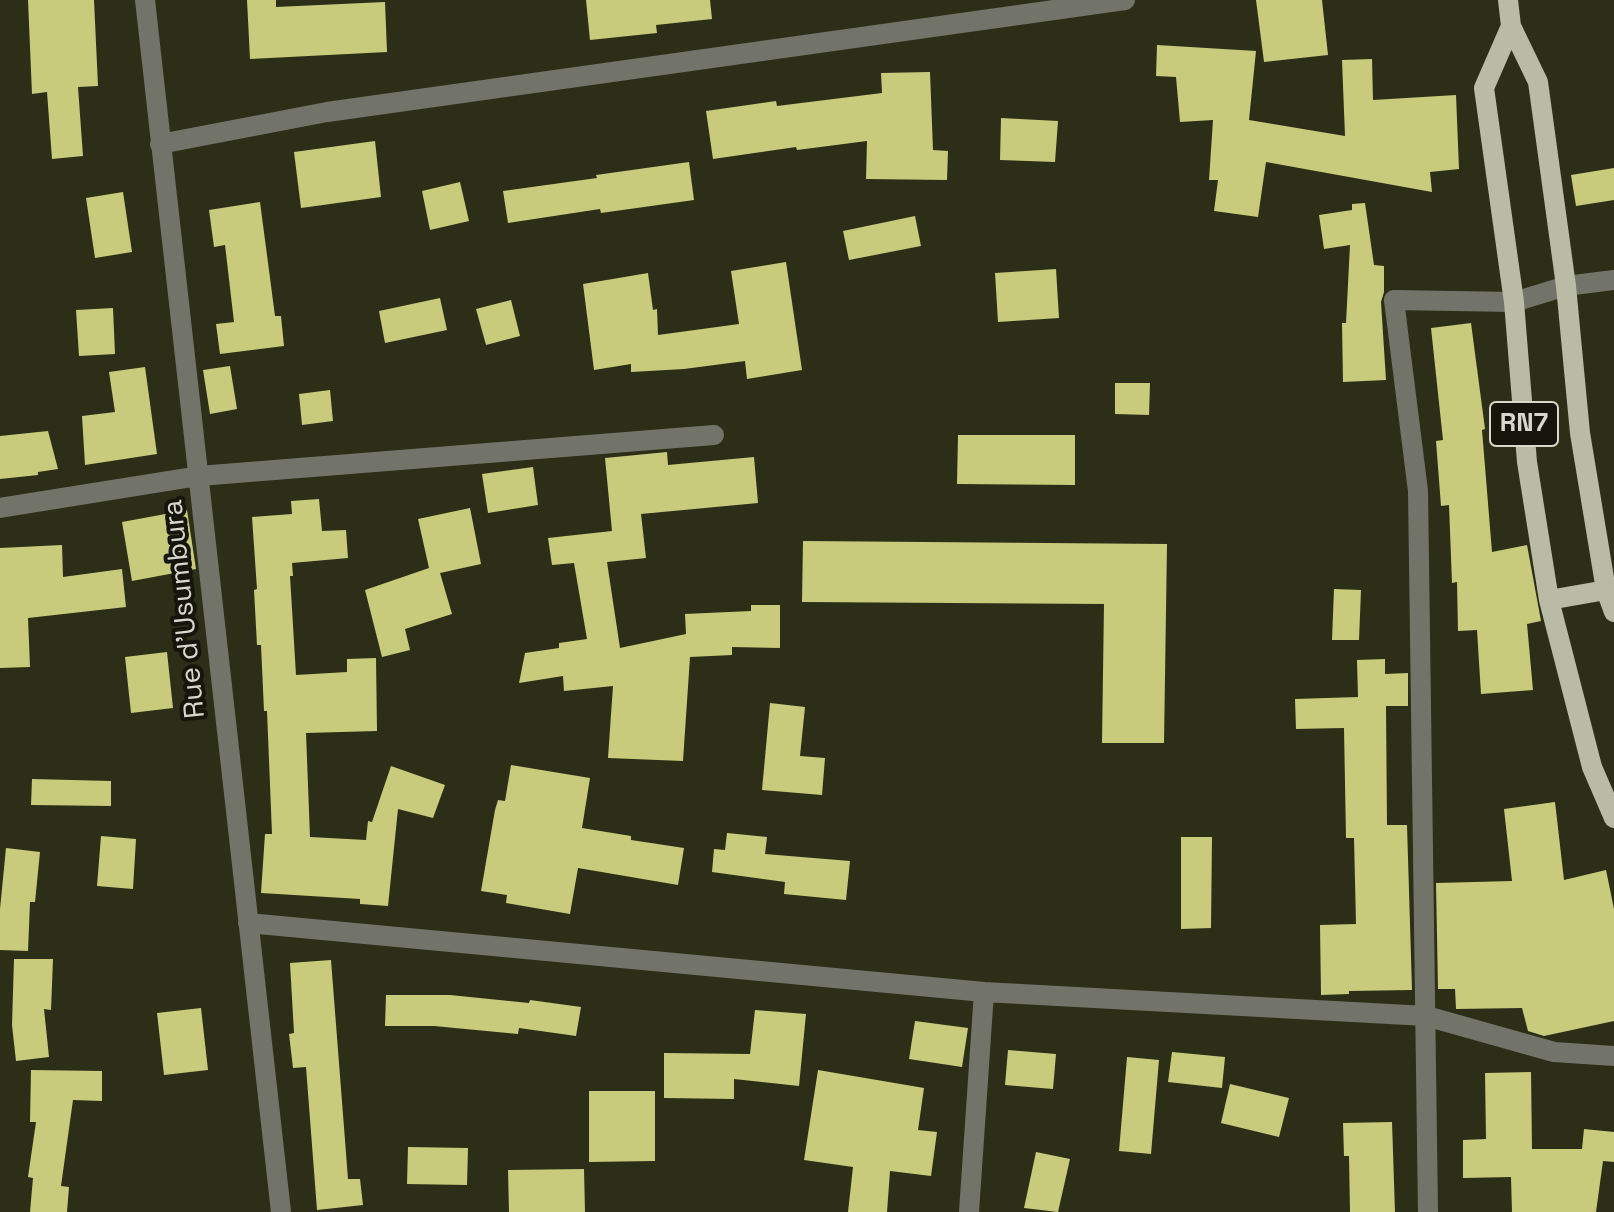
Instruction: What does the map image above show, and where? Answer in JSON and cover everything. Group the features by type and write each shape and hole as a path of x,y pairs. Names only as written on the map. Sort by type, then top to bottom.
{"main road":[{"name":"RN7","path":"1508,0 1511,26 1538,82 1566,286 1580,433 1606,590 1614,612"},
{"name":"RN7","path":"1511,26 1484,88 1514,302 1527,462 1549,600 1592,767 1614,818"},
{"path":"1549,600 1606,590"}],"street":[{"name":"Rue d'Usumbura","path":"145,0 281,1212"},
{"path":"160,144 327,112 1125,0"},
{"path":"1428,1212 1418,491 1394,300 1514,302 1566,286 1614,280"},
{"path":"0,508 199,476 714,435"},
{"path":"248,923 984,992 1426,1016 1554,1052 1614,1056"},
{"path":"969,1212 984,992"}],"building":[{"path":"28,0 94,0 98,86 78,87 83,156 52,159 47,92 32,94"},
{"path":"247,0 276,0 276,7 385,2 387,52 250,59"},
{"path":"586,0 710,0 712,19 656,25 657,33 590,40"},
{"path":"1256,0 1322,0 1328,55 1264,62"},
{"path":"1157,45 1256,51 1249,120 1345,136 1342,60 1372,59 1373,100 1456,95 1459,169 1430,172 1432,192 1266,162 1258,217 1214,211 1218,180 1209,180 1213,120 1180,122 1176,77 1156,76"},
{"path":"930,72 933,150 948,151 947,180 866,179 867,141 713,159 706,111 776,101 777,106 882,93 881,73"},
{"path":"1001,118 1058,121 1055,162 1000,160"},
{"path":"375,141 381,197 301,208 294,152"},
{"path":"689,162 694,200 601,213 600,209 508,223 503,191"},
{"path":"1614,168 1614,200 1576,206 1571,175"},
{"path":"460,182 469,221 430,230 422,191"},
{"path":"123,192 132,252 95,258 86,198"},
{"path":"260,202 275,316 281,316 284,346 220,354 216,324 234,322 225,245 214,247 209,210"},
{"path":"1365,203 1374,265 1384,266 1381,302 1386,380 1343,382 1342,323 1346,323 1350,245 1324,249 1319,215 1352,210 1352,204"},
{"path":"915,216 921,246 849,260 843,231"},
{"path":"786,262 802,370 747,379 745,361 684,369 631,372 631,364 594,370 583,284 648,273 653,310 657,309 658,335 739,324 731,271"},
{"path":"1056,269 1059,318 998,322 995,273"},
{"path":"440,298 447,330 385,343 379,311"},
{"path":"511,300 520,336 486,345 476,309"},
{"path":"113,308 115,354 79,356 76,310"},
{"path":"1471,323 1485,429 1482,430 1492,552 1527,545 1541,621 1527,624 1533,690 1481,694 1477,630 1458,631 1457,582 1452,583 1449,505 1441,506 1436,441 1443,440 1431,328"},
{"path":"230,366 237,409 210,414 203,370"},
{"path":"145,367 157,454 85,465 82,416 115,412 109,372"},
{"path":"1115,383 1150,383 1149,415 1115,414"},
{"path":"330,390 333,421 302,425 299,394"},
{"path":"48,431 58,469 38,472 38,475 0,479 0,436"},
{"path":"958,435 1075,435 1075,485 957,484"},
{"path":"667,452 668,465 754,457 758,503 641,514 646,558 607,562 620,648 686,634 685,614 751,611 751,605 780,605 780,648 732,647 732,655 690,657 683,761 608,758 613,686 564,691 563,676 519,683 525,653 559,648 559,643 587,639 574,563 552,565 548,538 612,531 605,458"},
{"path":"533,467 538,505 488,513 482,474"},
{"path":"319,499 322,531 346,530 348,558 292,563 293,576 290,576 296,675 347,672 347,659 376,658 377,731 306,733 310,837 366,840 368,821 372,822 391,766 445,785 433,818 398,809 388,906 360,904 360,899 261,893 265,834 272,834 267,711 264,711 261,645 257,645 252,517 292,514 291,501"},
{"path":"470,508 481,564 440,573 452,614 405,629 410,650 382,657 365,590 429,568 418,519"},
{"path":"187,510 196,569 132,581 122,522"},
{"path":"803,541 1167,544 1164,743 1102,743 1104,604 802,602"},
{"path":"62,545 63,577 122,569 126,607 28,618 30,667 0,668 0,548"},
{"path":"1334,589 1361,590 1359,640 1332,640"},
{"path":"167,652 173,708 131,713 125,657"},
{"path":"1385,659 1385,674 1408,673 1408,706 1386,706 1387,825 1407,825 1412,990 1349,991 1349,994 1321,995 1320,925 1356,924 1354,838 1346,838 1344,728 1296,729 1295,699 1358,697 1357,660"},
{"path":"770,703 805,707 800,756 825,758 822,795 762,790"},
{"path":"511,765 590,778 582,828 684,848 678,885 578,868 570,914 506,903 507,895 481,891 495,810 498,800 505,801"},
{"path":"32,779 111,781 111,806 31,805"},
{"path":"1555,802 1564,880 1606,870 1614,909 1614,1021 1544,1036 1528,1031 1522,1008 1456,1009 1455,989 1438,989 1436,883 1512,881 1504,809"},
{"path":"727,833 767,837 765,854 850,861 846,900 784,894 785,882 712,872 714,849 725,850"},
{"path":"101,836 136,839 133,889 97,886"},
{"path":"1181,837 1212,837 1211,928 1181,929"},
{"path":"6,848 40,852 35,902 30,902 28,951 0,950 0,909"},
{"path":"14,959 53,959 51,1010 44,1009 49,1057 16,1061 12,1025"},
{"path":"331,960 348,1179 360,1179 363,1205 317,1210 306,1067 293,1068 289,1034 294,1033 290,963"},
{"path":"386,995 450,995 581,1007 576,1036 519,1028 518,1034 434,1026 385,1026"},
{"path":"201,1008 208,1070 164,1075 157,1013"},
{"path":"755,1010 806,1014 799,1086 734,1079 734,1099 664,1098 664,1053 750,1054"},
{"path":"915,1021 968,1028 962,1067 909,1059"},
{"path":"1008,1050 1056,1054 1053,1089 1005,1085"},
{"path":"1172,1052 1225,1057 1222,1088 1168,1082"},
{"path":"1127,1057 1159,1060 1151,1154 1119,1151"},
{"path":"31,1070 102,1071 102,1101 73,1100 61,1186 69,1187 67,1212 30,1212 33,1178 28,1177 36,1122 30,1122"},
{"path":"818,1070 924,1088 918,1130 937,1132 931,1176 890,1171 887,1212 848,1212 853,1167 804,1160"},
{"path":"1531,1072 1532,1149 1582,1149 1584,1129 1614,1132 1614,1162 1603,1161 1596,1212 1512,1212 1511,1177 1463,1178 1463,1140 1486,1139 1485,1073"},
{"path":"1230,1084 1289,1098 1279,1137 1221,1123"},
{"path":"589,1091 655,1091 655,1161 589,1162"},
{"path":"1392,1122 1395,1212 1350,1212 1349,1156 1344,1156 1343,1123"},
{"path":"408,1147 468,1148 467,1185 407,1184"},
{"path":"1036,1152 1070,1159 1058,1212 1024,1208"},
{"path":"584,1169 585,1212 509,1212 508,1170"}]}
